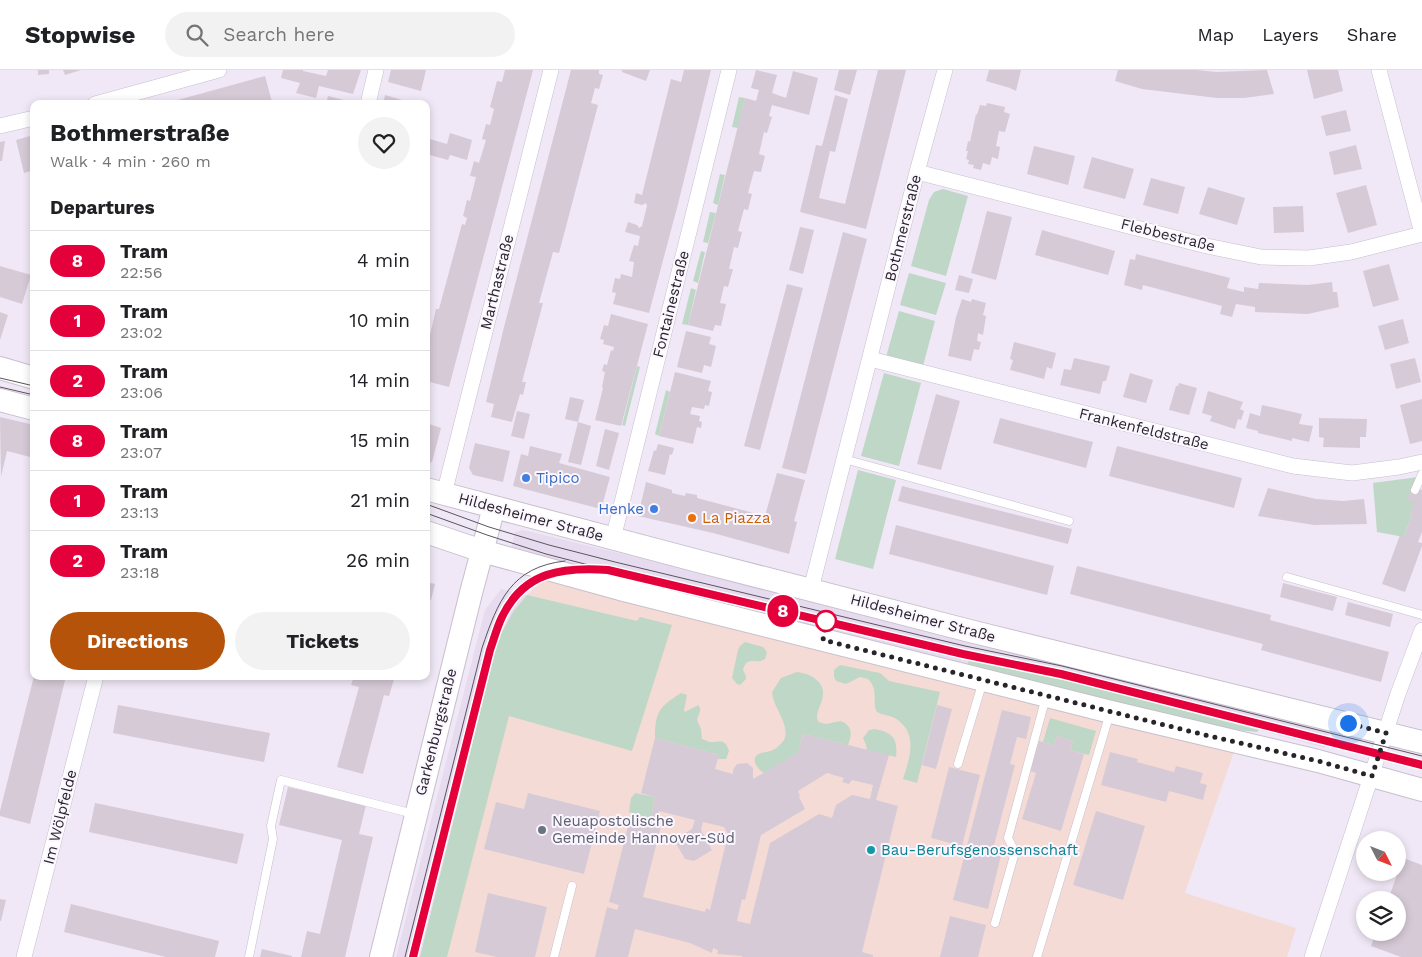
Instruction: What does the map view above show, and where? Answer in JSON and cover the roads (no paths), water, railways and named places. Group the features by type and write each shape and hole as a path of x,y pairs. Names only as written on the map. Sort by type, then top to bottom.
{"main road":[{"path":"0,368 30,377"},
{"path":"0,400 30,408"},
{"name":"Hildesheimer Straße","path":"435,492 1179,683 1422,742"},
{"name":"Garkenburgstraße","path":"381,957 494,507"},
{"path":"430,533 482,551 620,589 1111,712 1318,761 1422,790"}],"street":[{"path":"110,100 219,70"},
{"path":"369,100 376,70"},
{"name":"Marthastraße","path":"435,492 551,70"},
{"name":"Fontainestraße","path":"613,539 729,70"},
{"name":"Bothmerstraße","path":"812,589 944,70"},
{"path":"1379,70 1422,233"},
{"path":"0,126 30,119"},
{"name":"Flebbestraße","path":"917,172 1197,243 1261,257 1308,258 1351,252 1422,233"},
{"name":"Frankenfeldstraße","path":"870,359 1293,466 1352,473 1399,468 1422,463"},
{"path":"1315,956 1386,733 1422,630"},
{"name":"Im Wölpfelde","path":"24,957 95,680"}],"lane":[{"path":"844,460 1069,521"},
{"path":"1415,490 1422,474"},
{"path":"1287,577 1422,615"},
{"path":"958,764 983,679"},
{"path":"995,923 1015,852 1008,838 1047,695"},
{"path":"1036,957 1111,712"},
{"path":"249,957 273,839 271,826 281,780 416,815"},
{"path":"554,957 572,886"}],"tram line":[{"path":"0,378 30,385"},
{"path":"0,387 30,394"},
{"path":"430,505 489,527 615,562 965,646 1062,666 1422,756"},
{"path":"430,514 546,554 608,570 963,654 1061,674 1422,765"},
{"path":"405,957 482,648 494,615 509,589 519,579 547,565 565,561"},
{"name":"8","path":"413,957 490,650 502,618 511,602 525,586 538,578 556,572 581,568 608,570 963,654 1061,674 1422,765"},
{"path":"413,957 490,650 502,617 509,604 518,594 538,578 563,570 591,569"}],"place":[{"name":"Tipico","path":"526,478"},
{"name":"Henke","path":"654,509"},
{"name":"La Piazza","path":"692,518"},
{"name":"Neuapostolische Gemeinde Hannover-Süd","path":"542,830"},
{"name":"Bau-Berufsgenossenschaft","path":"871,850"}]}
